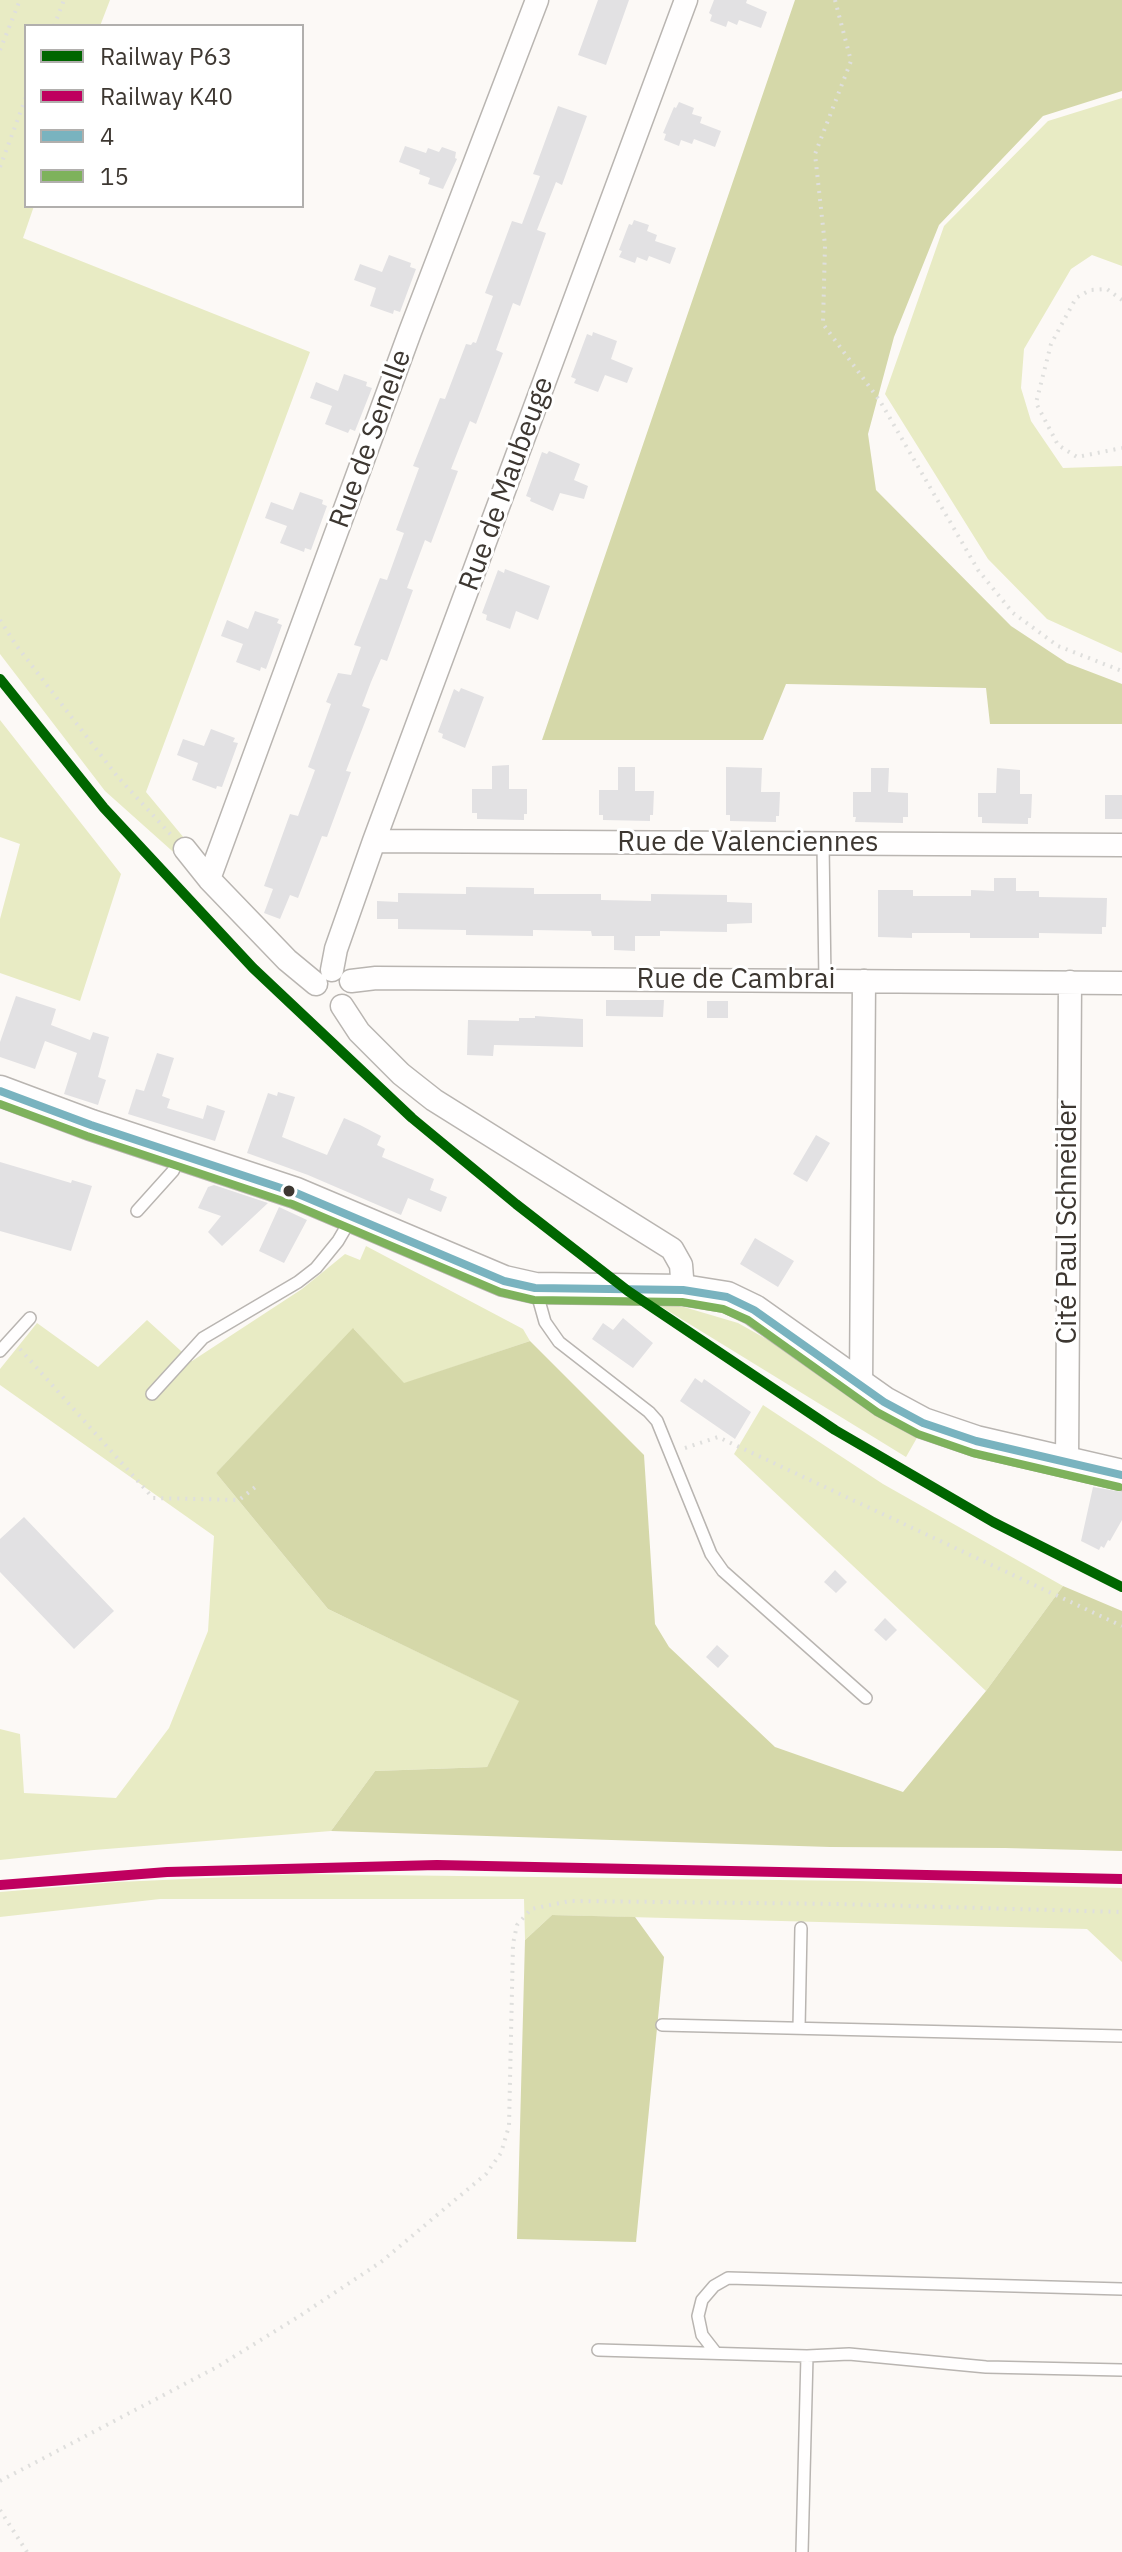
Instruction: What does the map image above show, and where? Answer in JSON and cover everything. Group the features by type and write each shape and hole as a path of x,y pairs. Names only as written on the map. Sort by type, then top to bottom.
{"street":[{"name":"Rue de Senelle","path":"209,879 410,332 537,0"},
{"name":"Rue de Maubeuge","path":"342,1006 351,995 333,978 336,949 686,0"},
{"name":"Rue de Valenciennes","path":"374,841 1122,845"},
{"path":"185,849 209,879 287,960 333,978 316,994 322,1003 331,1007 342,1006 352,1024 387,1061 434,1100 672,1249 681,1265 683,1290"},
{"name":"Rue de Cambrai","path":"333,978 1122,983"},
{"path":"861,1386 864,981"},
{"name":"Cité Paul Schneider","path":"1067,1463 1070,982"},
{"path":"0,1091 91,1125 296,1193 489,1276 535,1288 683,1290 727,1297 754,1310 897,1410 937,1429 1122,1475"},
{"path":"0,1104 91,1125"}],"lane":[{"path":"823,844 825,981"},
{"path":"137,1211 173,1171 182,1154"},
{"path":"152,1394 203,1338 298,1282 316,1268 338,1241 352,1216"},
{"path":"535,1288 540,1312 551,1332 569,1350 649,1412 662,1431 711,1554 723,1571 866,1698"},
{"path":"0,1351 30,1318"},
{"path":"799,2028 801,1928"},
{"path":"662,2025 1122,2036"},
{"path":"716,2353 702,2335 698,2316 702,2300 714,2286 728,2278 1122,2289"},
{"path":"598,2350 807,2356 849,2354 986,2367 1122,2370"},
{"path":"802,2552 807,2356"}],"path":[{"path":"0,50 20,0"},
{"path":"55,24 64,0"},
{"path":"835,0 851,61 815,154 825,245 823,324 880,401 978,570 1013,613 1058,646 1122,671"},
{"path":"0,167 24,102"},
{"path":"1122,300 1107,289 1090,290 1076,298 1051,344 1036,403 1058,445 1077,457 1122,448"},
{"path":"0,620 117,776 185,849"},
{"path":"11,1339 153,1498 239,1500 259,1484"},
{"path":"671,1453 718,1437 1122,1626"},
{"path":"0,2481 217,2367 298,2317 381,2262 486,2174 501,2153 509,2126 513,1944 517,1925 531,1909 570,1901 1122,1912"},
{"path":"0,2510 27,2552"}],"green space":[{"path":"0,0 110,0 101,24 24,24 24,208 33,208 23,238 310,352 146,792 194,850 180,858 105,791 0,654"},
{"path":"795,0 1122,0 1122,91 1043,116 939,225 894,337 868,434 876,490 1011,626 1067,663 1122,684 1122,724 990,724 986,688 786,684 763,740 542,740"},
{"path":"1122,98 1122,266 1092,255 1071,269 1024,349 1021,388 1031,421 1063,468 1122,466 1122,653 1047,619 988,559 885,394 944,226 1048,121"},
{"path":"0,720 121,874 80,1001 0,973 0,919 20,844 0,837"},
{"path":"366,1246 523,1329 530,1341 403,1384 354,1329 216,1473 328,1609 520,1701 487,1767 375,1771 331,1831 0,1860 0,1729 20,1734 24,1793 116,1798 169,1728 208,1631 214,1536 0,1385 0,1369 37,1323 98,1367 147,1320 192,1361 302,1289 345,1254 360,1260"},
{"path":"652,1301 738,1323 786,1350 918,1436 906,1457"},
{"path":"353,1328 404,1383 530,1341 644,1455 655,1624 669,1647 775,1747 903,1792 986,1691 1063,1586 1122,1611 1122,1851 830,1847 331,1831 375,1771 487,1767 519,1701 328,1609 216,1473"},
{"path":"763,1405 883,1484 1063,1586 986,1691 734,1454"},
{"path":"299,1874 858,1881 1122,1888 1122,1962 1087,1929 552,1915 525,1940 524,1899 160,1899 0,1917 0,1892 118,1882"},
{"path":"552,1915 635,1917 664,1957 636,2242 517,2239 525,1940"}],"building":[{"path":"598,0 629,0 606,65 578,55"},
{"path":"714,0 747,0 746,3 767,12 761,28 739,20 737,25 728,21 726,27 710,21 712,15 709,13"},
{"path":"679,102 694,108 692,114 702,117 700,123 721,131 715,147 694,139 692,144 681,140 679,146 664,140 666,134 663,133"},
{"path":"558,106 587,116 562,185 556,182 537,230 546,233 520,306 513,303 496,350 503,353 476,424 470,421 451,469 458,471 431,543 425,540 407,588 413,590 387,661 381,659 362,706 370,709 346,771 351,772 327,837 322,836 298,898 290,895 280,919 264,913 273,889 264,886 290,814 298,816 315,770 308,767 331,704 326,702 338,673 351,675 361,647 354,645 380,578 387,580 404,533 396,530 419,468 413,466 440,398 445,399 466,344 476,343 493,296 485,293 512,221 522,224 540,176 533,174"},
{"path":"405,146 426,153 428,148 439,152 442,147 456,152 457,159 443,189 428,184 430,178 419,174 420,170 399,162"},
{"path":"634,220 649,225 647,231 657,235 655,241 676,248 670,264 649,256 647,261 637,257 635,263 619,257 629,224 632,225"},
{"path":"389,255 411,263 410,267 416,269 400,312 394,310 393,314 370,306 376,288 354,280 360,264 382,272"},
{"path":"593,332 617,341 611,359 633,368 627,383 605,375 598,392 574,383 576,379 571,377 587,334 592,336"},
{"path":"344,374 367,382 366,386 372,388 355,431 350,429 348,433 325,424 332,406 310,398 316,382 338,391"},
{"path":"549,451 580,464 574,480 588,486 584,499 560,493 553,511 530,501 531,498 526,496 542,452 547,454"},
{"path":"300,492 323,500 322,504 327,506 311,550 305,548 304,552 280,543 287,526 265,518 271,502 293,510"},
{"path":"505,569 550,586 538,620 516,611 510,629 486,620 487,615 482,613 498,570 504,573"},
{"path":"255,611 279,619 277,623 282,625 266,669 261,667 260,671 236,662 243,644 221,636 227,620 248,629"},
{"path":"461,688 484,697 465,748 442,738 443,734 438,732 454,689 459,692"},
{"path":"211,729 235,738 233,742 238,743 222,787 217,786 216,789 192,780 198,763 177,755 183,739 204,746"},
{"path":"509,765 509,789 527,789 527,814 524,814 524,820 477,819 477,813 472,813 472,789 492,789 492,766"},
{"path":"618,767 635,767 635,791 654,791 650,821 603,820 603,815 599,815 599,790 618,790"},
{"path":"726,767 762,768 761,792 780,792 776,822 730,821 730,815 726,815"},
{"path":"871,768 889,768 888,792 908,793 908,817 903,817 903,823 855,822 853,792 871,792"},
{"path":"997,768 1020,770 1020,794 1032,794 1028,824 982,823 982,817 978,817 978,793 996,793"},
{"path":"1105,795 1122,795 1122,819 1105,819"},
{"path":"994,878 1016,878 1016,891 1039,891 1039,897 1107,898 1106,927 1102,927 1102,934 1039,933 1039,938 970,938 970,933 912,933 912,938 878,937 878,890 913,890 913,896 971,896 971,890 994,891"},
{"path":"466,887 534,888 534,894 601,894 601,900 651,901 651,894 727,895 727,902 752,903 752,923 727,924 727,932 660,931 660,936 635,936 635,951 614,950 614,936 592,936 591,931 533,930 533,936 466,935 466,930 398,929 398,919 377,919 377,901 398,902 398,893 466,894"},
{"path":"16,996 56,1009 51,1025 90,1040 93,1032 109,1037 98,1077 106,1080 98,1105 64,1094 77,1053 45,1041 35,1069 0,1057 0,1042"},
{"path":"606,1000 664,1000 663,1017 606,1016"},
{"path":"707,1001 728,1001 728,1018 707,1018"},
{"path":"519,1018 583,1019 583,1047 494,1045 493,1056 467,1055 468,1020 519,1021"},
{"path":"157,1053 174,1058 162,1096 170,1099 167,1108 203,1119 207,1105 225,1111 215,1141 128,1114 136,1089 144,1091"},
{"path":"278,1092 295,1097 282,1137 327,1155 344,1118 360,1125 381,1136 377,1145 385,1149 382,1157 434,1179 430,1190 447,1197 441,1212 408,1198 401,1215 247,1153 268,1093 277,1096"},
{"path":"816,1135 830,1143 807,1182 793,1174"},
{"path":"0,1162 92,1186 71,1251 0,1231"},
{"path":"214,1185 268,1203 222,1246 208,1232 221,1216 198,1208 208,1187"},
{"path":"279,1207 307,1220 284,1263 259,1251"},
{"path":"755,1238 794,1261 778,1287 740,1264"},
{"path":"623,1318 653,1343 633,1368 592,1339 603,1323 613,1330"},
{"path":"695,1378 702,1383 704,1379 751,1412 735,1439 680,1401"},
{"path":"1093,1487 1122,1492 1122,1520 1110,1541 1099,1550 1081,1541"},
{"path":"24,1517 114,1611 74,1649 0,1572 0,1539"},
{"path":"835,1570 847,1582 836,1593 824,1582"},
{"path":"885,1618 897,1630 886,1641 874,1630"},
{"path":"717,1645 729,1656 718,1668 706,1657"}],"rail line":[{"name":"P63","path":"0,679 104,808 253,968 412,1118 516,1204 628,1291 835,1430 993,1522 1122,1587"},
{"name":"K40","path":"0,1885 167,1872 437,1865 1122,1879"}],"transit line":[{"name":"4","path":"0,1091 91,1125 296,1193 504,1281 535,1288 683,1290 727,1297 754,1310 884,1402 923,1423 976,1441 1122,1475"},
{"name":"15","path":"0,1104 292,1204 500,1292 534,1300 682,1302 723,1309 748,1320 877,1412 918,1434 973,1453 1119,1487"}]}
